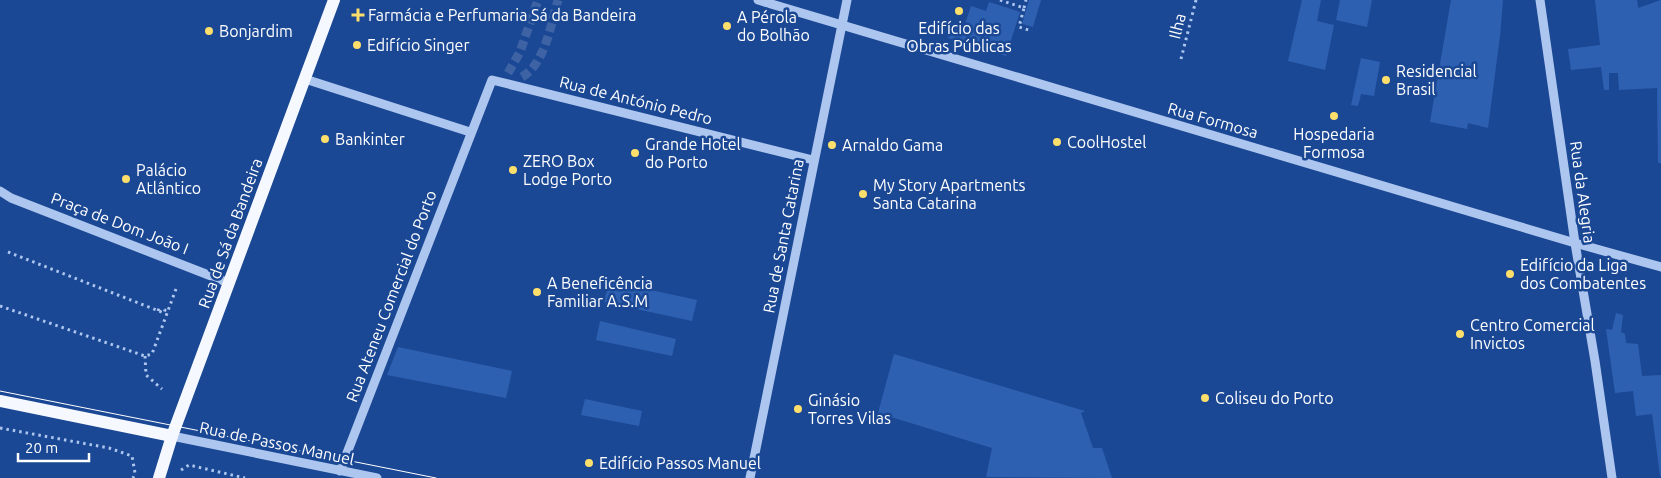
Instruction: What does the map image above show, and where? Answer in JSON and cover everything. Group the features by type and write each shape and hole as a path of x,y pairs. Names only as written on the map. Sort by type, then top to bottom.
{"main road":[{"name":"Rua de Sá da Bandeira","path":"159,478 172,436 334,0"},
{"path":"0,401 172,436"}],"street":[{"name":"Rua Formosa","path":"758,0 1575,243 1661,266"},
{"name":"Rua de Santa Catarina","path":"750,478 813,160 847,0"},
{"name":"Rua da Alegria","path":"1540,0 1575,243 1612,478"},
{"path":"305,79 470,132"},
{"name":"Rua Ateneu Comercial do Porto","path":"340,471 470,132 492,80 509,84"},
{"name":"Rua de António Pedro","path":"509,84 813,160"},
{"name":"Praça de Dom João I","path":"0,191 11,198 229,283"},
{"name":"Rua de Passos Manuel","path":"172,436 358,476 377,478"}],"path":[{"path":"1000,0 1024,8"},
{"path":"1026,0 1019,27 1032,32"},
{"name":"Ilha","path":"1182,59 1196,0"},
{"path":"8,252 158,311 164,313 165,310 161,307 158,311"},
{"path":"0,306 145,356 152,354 176,288"},
{"path":"145,356 146,375 162,389"},
{"path":"0,428 109,448 132,456 135,473 133,478"},
{"path":"179,478 182,470 189,466 245,478"}],"shaded area":[{"path":"1029,0 1041,0 1033,27 1022,24"},
{"path":"1302,0 1321,0 1317,21 1334,25 1325,70 1288,61"},
{"path":"1340,0 1372,0 1367,27 1336,20"},
{"path":"1451,0 1503,0 1488,128 1468,123 1467,129 1430,122"},
{"path":"1595,0 1637,0 1638,8 1661,0 1661,163 1658,163 1657,88 1619,90 1618,73 1609,73 1609,90 1604,90 1601,67 1571,70 1568,49 1600,45"},
{"path":"989,2 1020,12 1006,56 948,38 952,24 964,27 971,6 986,11"},
{"path":"1361,58 1380,62 1374,96 1361,94 1358,106 1351,105"},
{"path":"609,281 697,300 692,321 604,302"},
{"path":"1616,313 1623,315 1621,332 1625,334 1626,343 1638,344 1642,376 1661,375 1661,476 1652,414 1636,416 1633,391 1615,393 1606,329 1612,330"},
{"path":"600,321 676,339 672,356 596,340"},
{"path":"398,347 512,371 506,398 387,375"},
{"path":"894,354 1085,411 1081,413 1093,448 1102,448 1112,478 986,477 992,448 878,413"},
{"path":"585,399 642,411 639,426 581,415"}],"tunnel":[{"path":"508,73 520,52 538,0"},
{"path":"522,77 530,71 542,53 558,0"}],"tram line":[{"path":"0,391 436,478"}],"place":[{"name":"Edifício das Obras Públicas","path":"959,11"},
{"name":"Farmácia e Perfumaria Sá da Bandeira","path":"358,15"},
{"name":"A Pérola do Bolhão","path":"727,26"},
{"name":"Bonjardim","path":"209,31"},
{"name":"Edifício Singer","path":"357,45"},
{"name":"Residencial Brasil","path":"1386,80"},
{"name":"Hospedaria Formosa","path":"1334,116"},
{"name":"Bankinter","path":"325,139"},
{"name":"CoolHostel","path":"1057,142"},
{"name":"Arnaldo Gama","path":"832,145"},
{"name":"Grande Hotel do Porto","path":"635,153"},
{"name":"ZERO Box Lodge Porto","path":"513,170"},
{"name":"Palácio Atlântico","path":"126,179"},
{"name":"My Story Apartments Santa Catarina","path":"863,194"},
{"name":"Edifício da Liga dos Combatentes","path":"1510,274"},
{"name":"A Beneficência Familiar A.S.M","path":"537,292"},
{"name":"Centro Comercial Invictos","path":"1460,334"},
{"name":"Coliseu do Porto","path":"1205,398"},
{"name":"Ginásio Torres Vilas","path":"798,409"},
{"name":"Edifício Passos Manuel","path":"589,463"}]}
